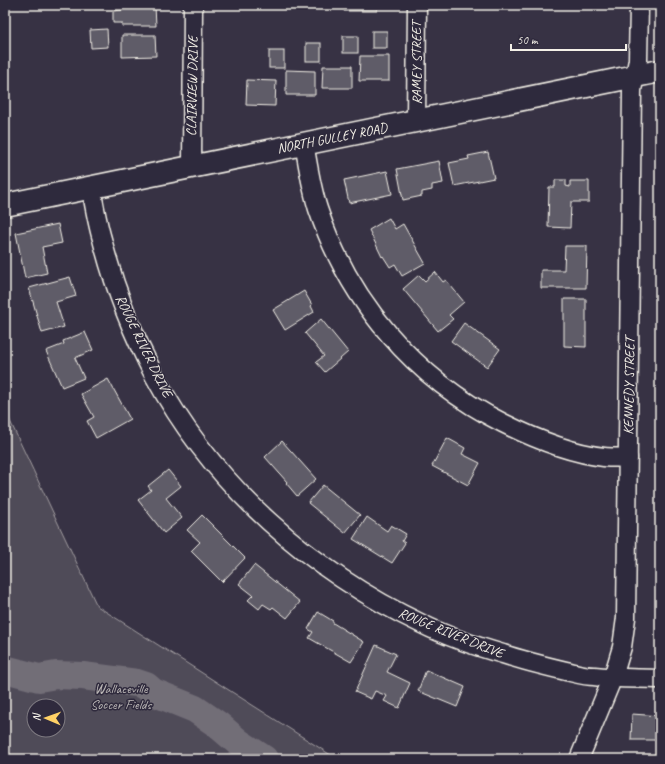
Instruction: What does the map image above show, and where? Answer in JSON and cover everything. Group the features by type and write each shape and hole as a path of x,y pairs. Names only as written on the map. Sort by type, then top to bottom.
{"street":[{"name":"CLAIRVIEW DRIVE","path":"192,166 193,5"},
{"name":"RAMEY STREET","path":"416,121 417,5"},
{"name":"KENNEDY STREET","path":"579,759 613,677 622,647 626,618 632,90 638,60 639,5"},
{"name":"NORTH GULLEY ROAD","path":"5,204 660,71"},
{"path":"304,144 318,207 339,260 355,289 373,316 394,341 411,358 435,380 462,400 517,430 580,452 604,457 628,458"},
{"name":"ROUGE RIVER DRIVE","path":"91,187 102,239 117,290 133,330 156,378 181,418 205,452 232,484 268,521 341,579 377,601 423,625 473,645 527,662 593,676 660,679"}],"green space":[{"name":"Wallaceville Soccer Fields","path":"5,396 10,421 97,606 337,759 5,759"}],"building":[{"path":"122,5 155,5 156,26 122,26 122,23 113,23 113,11 122,10"},
{"path":"343,5 377,5 377,11 344,11"},
{"path":"107,29 108,47 91,48 90,30"},
{"path":"372,31 387,31 387,48 372,48"},
{"path":"122,35 155,35 156,56 122,57"},
{"path":"343,36 358,36 358,53 343,53"},
{"path":"306,43 321,43 321,61 306,61"},
{"path":"269,51 284,51 284,68 269,68"},
{"path":"360,56 389,56 389,81 359,81"},
{"path":"323,66 352,66 352,88 322,88"},
{"path":"286,70 315,71 315,95 286,95"},
{"path":"247,80 276,81 275,106 246,105"},
{"path":"488,152 494,178 454,186 449,163 469,159 468,156"},
{"path":"439,161 443,183 432,185 432,190 422,192 422,196 403,200 397,169"},
{"path":"387,171 392,194 349,203 344,180"},
{"path":"555,180 566,180 566,186 570,187 570,181 589,181 589,202 571,202 570,228 548,227 549,187 555,187"},
{"path":"389,218 395,229 403,224 425,263 402,276 395,264 390,267 383,256 382,257 369,230"},
{"path":"58,224 62,243 42,247 47,273 25,278 16,233"},
{"path":"565,246 587,246 586,288 541,288 541,270 564,270"},
{"path":"435,272 443,282 446,280 464,302 449,315 453,319 438,331 403,289 419,275 425,281"},
{"path":"70,277 76,296 56,302 64,327 42,333 29,288"},
{"path":"304,291 312,305 311,306 314,312 285,330 273,310"},
{"path":"564,299 586,299 586,347 564,346"},
{"path":"321,319 348,352 325,372 316,362 324,356 305,333"},
{"path":"464,323 500,349 487,367 451,341"},
{"path":"85,332 93,350 75,358 84,378 62,387 46,351 64,344 63,341"},
{"path":"108,379 130,419 96,438 87,421 94,417 81,394"},
{"path":"447,438 465,448 462,454 480,463 468,485 432,466"},
{"path":"282,441 316,479 297,496 265,457"},
{"path":"168,470 181,486 166,498 182,518 164,533 138,500 151,490 148,486"},
{"path":"323,485 360,515 345,533 308,503"},
{"path":"202,515 245,558 222,582 191,551 200,542 187,530"},
{"path":"367,517 387,531 391,525 406,534 402,541 405,543 392,563 353,539"},
{"path":"254,565 300,602 287,618 273,607 271,609 263,604 259,609 248,600 253,595 239,584"},
{"path":"318,612 364,642 351,662 309,638 313,632 308,629"},
{"path":"376,645 396,654 387,672 410,683 399,708 384,701 387,696 375,691 371,699 355,692"},
{"path":"426,670 465,687 457,707 418,691"},
{"path":"632,714 660,716 660,740 631,740"}],"waterway":[{"path":"5,669 39,678 56,675 83,676 137,683 146,686 153,692 195,709 217,724 238,742 264,759"}]}
